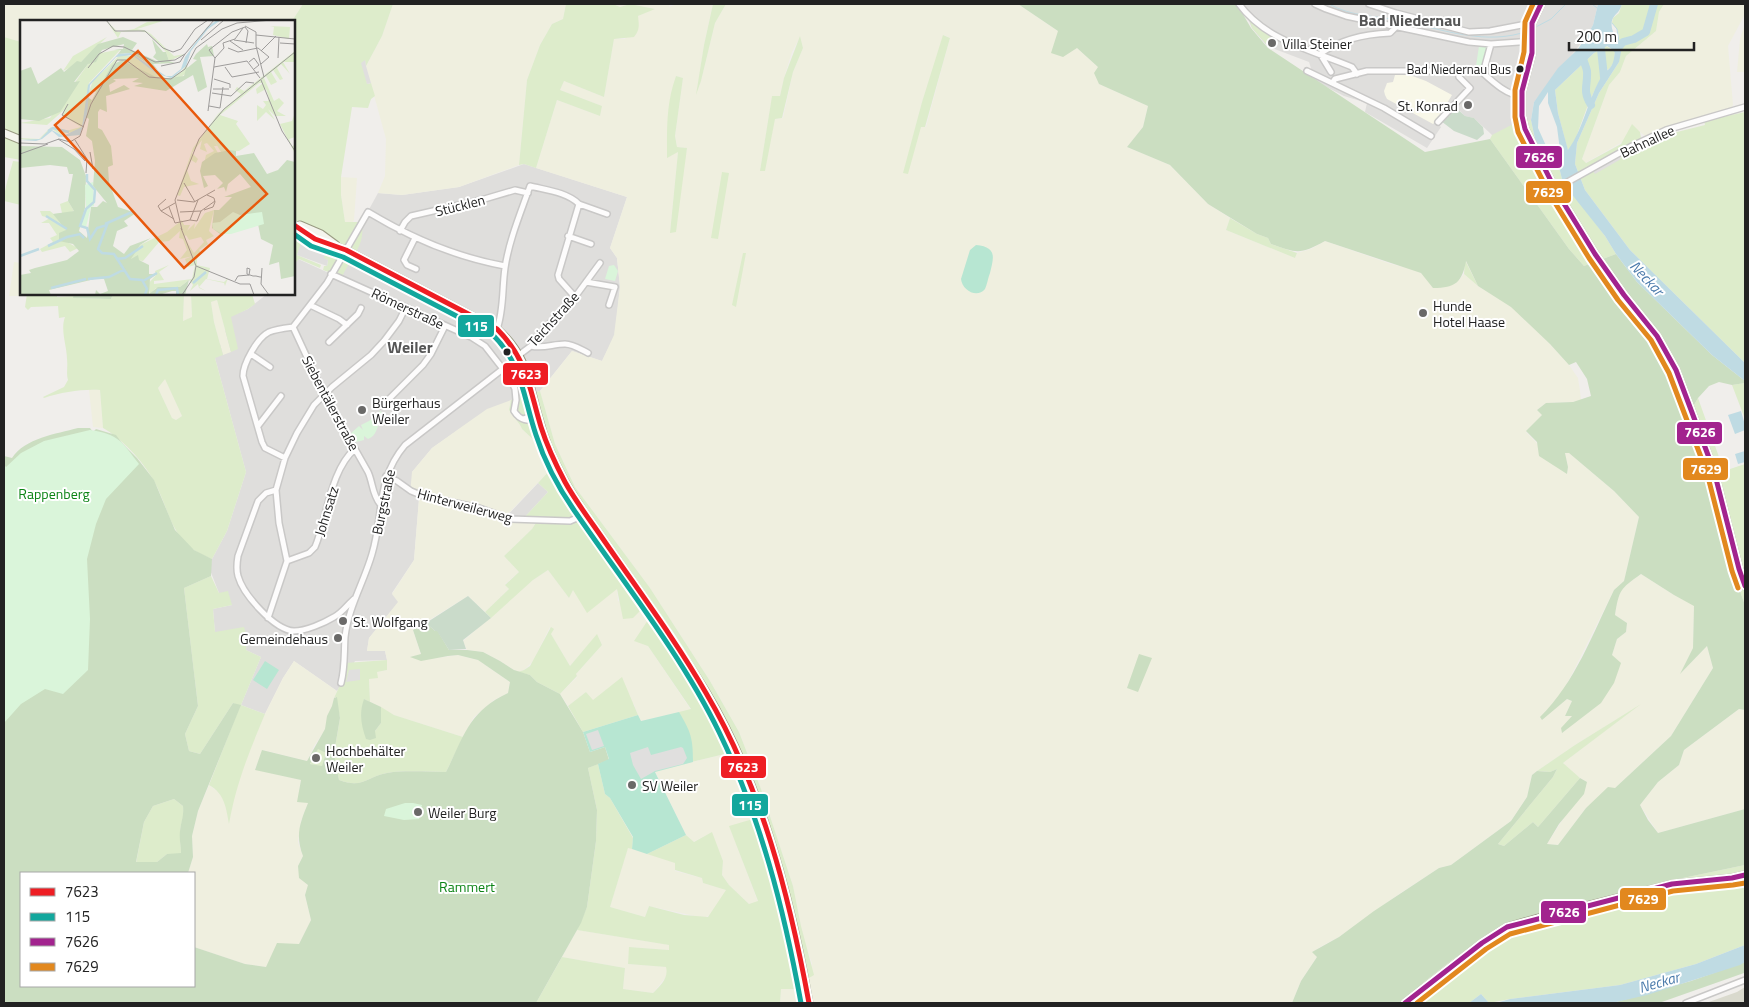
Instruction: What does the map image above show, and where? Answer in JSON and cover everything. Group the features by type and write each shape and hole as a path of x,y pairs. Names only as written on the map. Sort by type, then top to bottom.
{"main road":[{"path":"1541,4 1532,25 1532,39 1522,96 1525,129 1600,261 1665,348 1676,370 1709,456 1745,586"},
{"path":"4,133 20,140"},
{"path":"295,223 321,234 338,247 496,329 508,339 519,355 531,385 548,448 569,490 682,654 717,710 727,730 753,789 774,856 805,979 809,1003"},
{"path":"1405,1003 1482,943 1507,927 1672,884 1745,875"}],"street":[{"path":"1239,4 1254,22 1272,34 1352,67 1357,74"},
{"path":"1316,4 1346,16 1469,42 1491,44 1532,39"},
{"path":"1369,4 1469,32 1490,32 1532,25"},
{"path":"1320,54 1329,47 1346,39 1371,34 1390,33 1396,27"},
{"path":"1483,73 1491,44"},
{"path":"1320,54 1331,72"},
{"path":"1307,71 1384,108 1431,136"},
{"path":"1333,82 1335,79 1367,71 1458,71 1483,73 1500,87 1515,95 1522,96"},
{"path":"1438,122 1470,88 1459,76 1458,71"},
{"name":"Bahnallee","path":"1558,187 1632,146 1666,130 1745,107"},
{"path":"496,329 500,320 505,266 530,186 567,196 579,204 607,214"},
{"name":"Stücklen","path":"400,231 411,216 481,200 514,190 528,193"},
{"path":"575,297 558,275 579,204"},
{"path":"285,458 265,448 243,376 245,362 265,334 272,330 292,327 327,283 368,212 400,231 453,253 481,262 505,266"},
{"path":"568,236 591,244"},
{"path":"415,238 404,260 407,265 416,269"},
{"name":"Teichstraße","path":"519,355 531,346 575,297 600,263"},
{"name":"Römerstraße","path":"332,274 471,337 486,346 504,368 515,389 514,411 517,416 524,419 538,416"},
{"name":"Teichstraße","path":"586,282 615,288 610,305"},
{"path":"310,305 347,325"},
{"path":"268,618 288,560 279,523 276,490 285,458 310,412 332,386 371,355 384,341 399,321 406,307"},
{"name":"Siebentälerstraße","path":"329,342 361,308"},
{"path":"382,406 423,365 431,354 445,326"},
{"name":"Siebentälerstraße","path":"292,327 324,396 372,480 374,494 380,504"},
{"path":"531,346 538,348 564,344 573,345 588,353"},
{"path":"251,354 270,368"},
{"name":"Burgstraße","path":"341,683 345,663 345,637 354,598 372,552 386,476 395,456 404,445 504,368"},
{"path":"258,426 281,396"},
{"name":"Johnsatz","path":"288,560 309,553 314,547 332,489 346,459 355,449"},
{"name":"Hinterweilerweg","path":"386,476 423,496 478,508 510,519 570,521 577,518"},
{"path":"276,490 266,493 258,501 237,566 238,576 245,589 268,618 287,630 304,629 336,617 354,598"},
{"path":"1686,1003 1745,980"}],"shaded area":[{"path":"1239,4 1598,4 1593,25 1586,37 1534,102 1531,120 1521,120 1521,181 1492,135 1474,118 1465,116 1453,104 1435,122 1441,127 1427,148 1365,112 1367,103 1344,96 1315,81 1309,62 1267,46 1252,28"},
{"path":"365,60 371,83 367,84 361,63"},
{"path":"1407,74 1426,81 1452,95 1446,105 1446,111 1433,124 1387,99 1384,91 1387,83 1393,82 1395,75"},
{"path":"1620,155 1621,159 1595,174 1593,171"},
{"path":"524,164 627,197 610,248 617,258 620,287 615,335 602,361 572,351 540,391 487,410 432,448 412,472 419,499 414,560 392,593 399,602 369,638 367,651 385,651 387,660 355,661 337,691 294,661 265,714 241,705 261,657 246,650 247,637 215,633 213,609 232,605 219,593 210,570 212,559 227,531 246,472 215,358 231,316 248,309 266,295 295,295 295,263 298,259 331,274 345,222 362,222 378,193 402,195 459,187"},
{"path":"301,243 325,254 324,258 328,260 327,266 297,255"},
{"path":"538,483 548,492 522,520 505,518"},
{"path":"360,669 360,680 346,682 349,670"},
{"path":"598,730 604,746 592,750 586,734"},
{"path":"648,747 651,755 681,747 687,758 683,764 655,771 641,779 633,765 630,753"},
{"path":"1745,987 1745,1003 1706,1003 1737,992"}],"green space":[{"path":"4,4 303,4 293,20 20,20 20,42 4,37"},
{"path":"303,4 393,4 382,36 366,66 365,60 367,84 371,83 375,96 371,99 368,108 352,107 341,177 341,195 345,222 362,222 362,238 342,277 323,270 324,266 327,266 328,260 323,259 302,243 297,255 321,265 320,268 299,259 295,263 295,20 293,20"},
{"path":"393,4 566,4 563,19 552,24 540,45 527,80 519,165 459,187 402,195 378,193 385,176 386,139 366,66 382,36"},
{"path":"566,4 613,4 620,7 630,4 655,9 638,16 639,27 634,37 614,39 604,97 564,81 560,90 602,106 600,116 557,100 536,168 524,164 519,165 527,80 540,45 552,24 563,19"},
{"path":"613,4 630,4 620,7"},
{"path":"630,4 670,4 669,7 677,4 713,4 704,45 697,92 715,23 726,4 1018,4 1058,31 1098,67 1099,84 1148,106 1143,127 1127,147 1170,165 1208,204 1230,218 1226,230 1295,258 1297,253 1311,249 1325,241 1391,264 1412,269 1427,278 1459,280 1464,274 1478,286 1511,306 1569,365 1578,378 1580,391 1581,400 1546,403 1537,410 1542,415 1526,432 1567,474 1568,467 1565,453 1569,453 1614,491 1639,517 1624,581 1614,590 1560,696 1542,719 1567,699 1572,701 1565,716 1572,716 1562,733 1576,721 1612,655 1617,639 1626,632 1627,623 1615,615 1618,597 1623,587 1641,574 1694,605 1693,648 1681,673 1707,646 1713,668 1671,736 1615,788 1586,808 1558,845 1547,844 1587,782 1574,774 1563,763 1635,708 1537,771 1532,775 1527,797 1511,821 1451,865 1439,868 1339,937 1313,952 1317,957 1301,981 1292,1003 813,1003 809,978 812,963 804,942 793,886 761,789 739,732 710,681 650,588 575,487 555,444 540,391 572,351 602,361 614,335 620,287 617,258 610,248 627,197 536,168 557,100 600,116 602,106 560,90 564,81 604,97 614,39 625,39 638,16 653,9","holes":["944,35 950,38 926,127 921,126 904,172 922,102","800,37 803,48 793,72 783,118 775,119 760,171 772,97 780,96 792,52","676,76 683,78 675,136 677,147 687,148 670,232 678,152 667,157 667,137"]},
{"path":"713,4 726,4 715,23 696,95 704,45"},
{"path":"1018,4 1237,4 1251,28 1268,48 1425,152 1490,139 1569,249 1584,266 1616,254 1637,282 1712,355 1745,381 1745,383 1732,385 1719,382 1709,386 1698,398 1686,419 1707,471 1733,572 1745,605 1745,710 1739,709 1684,750 1679,765 1658,782 1640,805 1658,833 1745,809 1745,865 1659,883 1539,913 1503,925 1452,960 1424,982 1402,1003 1292,1003 1301,981 1317,957 1312,952 1339,937 1374,911 1439,868 1451,865 1511,821 1527,797 1532,775 1537,771 1550,772 1557,769 1553,777 1498,844 1504,846 1533,822 1538,827 1580,778 1587,782 1584,794 1559,824 1547,844 1558,845 1586,808 1608,787 1615,788 1671,736 1713,668 1707,646 1680,674 1693,648 1694,606 1641,574 1629,583 1619,595 1615,615 1627,623 1626,632 1617,639 1612,655 1621,663 1614,683 1601,703 1562,733 1561,728 1572,716 1565,716 1572,701 1567,699 1542,720 1540,717 1563,689 1582,657 1614,590 1624,581 1639,517 1614,491 1569,453 1565,453 1568,467 1567,474 1539,456 1537,442 1526,431 1542,415 1537,410 1546,403 1573,402 1591,396 1587,379 1576,362 1569,365 1511,307 1478,286 1466,261 1460,279 1457,282 1447,287 1433,288 1421,273 1325,241 1310,249 1298,251 1271,244 1268,238 1257,234 1208,204 1170,165 1127,147 1143,127 1148,106 1099,84 1094,73 1098,67 1077,48 1063,57 1051,53 1058,31"},
{"path":"1622,4 1664,4 1659,12 1656,31 1626,56 1620,72 1609,85 1582,159 1586,163 1621,144 1632,124 1640,132 1643,150 1648,147 1647,143 1665,135 1705,125 1704,121 1745,112 1745,363 1630,250 1585,190 1575,164 1577,143 1599,93 1619,62 1619,36 1617,29 1612,23 1613,18 1619,13"},
{"path":"1664,4 1745,4 1745,14 1728,46 1733,105 1730,109 1657,130 1645,136 1640,132 1585,163 1582,159 1609,85 1620,72 1626,56 1656,31 1659,12"},
{"path":"1252,21 1271,35 1267,45 1252,28 1250,22"},
{"path":"1745,24 1745,72 1737,72 1740,39"},
{"path":"943,35 950,38 925,127 921,127 908,174 903,173 922,102"},
{"path":"800,36 803,48 793,72 782,118 775,119 765,171 760,171 772,96 780,96 784,78"},
{"path":"4,37 20,42 20,160 4,157"},
{"path":"1479,46 1488,47 1483,66 1476,66"},
{"path":"1606,46 1615,51 1614,62 1604,72 1589,102 1574,143 1568,151 1558,113 1555,90 1594,53"},
{"path":"676,76 683,78 675,136 677,147 687,148 676,232 670,233 678,152 667,158 667,126 670,96"},
{"path":"1455,107 1465,116 1474,118 1483,127 1484,134 1477,140 1454,131 1441,121"},
{"path":"1521,120 1531,120 1535,139 1541,150 1559,167 1562,179 1605,236 1616,254 1584,266 1569,249 1490,139 1492,135"},
{"path":"13,161 20,162 20,205 4,201"},
{"path":"722,172 729,173 718,239 711,238"},
{"path":"341,177 357,178 353,222 345,222 341,195"},
{"path":"1230,218 1257,234 1268,238 1271,244 1297,253 1295,258 1226,230"},
{"path":"976,245 988,248 993,258 985,289 982,292 974,293 964,287 961,279 970,250"},
{"path":"743,253 746,253 736,307 732,305"},
{"path":"1465,260 1478,286 1464,274"},
{"path":"14,262 20,263 20,296 9,296"},
{"path":"614,265 618,271 615,281 605,279 609,266"},
{"path":"27,295 111,299 113,295 184,295 183,321 192,317 191,295 252,295 255,304 231,317 238,349 231,352 217,300 211,302 223,355 215,358 246,472 227,531 212,559 194,550 179,536 154,481 144,466 124,444 103,428 100,390 72,391 43,397 64,387 68,380 67,354 63,333 65,317 59,318 58,306 31,307 28,310 25,307","holes":["165,379 182,416 176,420 172,418 158,388"]},
{"path":"74,295 113,295 111,299 73,298"},
{"path":"184,295 191,295 192,317 183,321"},
{"path":"217,300 231,352 223,355 211,302"},
{"path":"165,378 182,416 176,420 172,418 158,388"},
{"path":"1745,383 1745,419 1732,385"},
{"path":"89,390 100,390 103,428 93,427"},
{"path":"540,391 555,444 575,487 650,588 710,681 739,732 761,789 793,886 814,975 809,978 813,1003 803,1003 799,989 781,989 780,1003 536,1003 562,957 625,968 623,989 653,993 663,982 667,971 666,967 628,964 629,947 669,950 669,945 577,930 587,907 596,841 597,810 588,768 598,764 605,794 610,798 633,838 632,849 628,848 610,907 645,917 649,906 684,915 708,917 726,890 703,883 702,878 675,870 675,863 647,854 686,835 694,842 712,832 723,861 722,875 729,885 749,904 758,901 729,826 753,819 737,768 729,753 683,764 679,712 691,709 648,646 634,641 648,620 641,610 633,618 623,619 617,589 587,613 573,590 569,598 548,570 533,580 491,618 485,612 509,589 505,585 519,572 504,556 532,529 537,521 522,520 548,492 538,483 550,470 538,444 522,429 509,410 511,400"},
{"path":"1698,398 1724,471 1745,464 1745,605 1733,572 1707,471 1686,419"},
{"path":"511,400 509,410 522,429 538,444 550,470 505,517 537,520 532,529 504,556 519,572 505,584 509,589 485,612 468,596 413,630 421,655 411,657 436,658 458,655 478,660 510,682 508,693 494,700 474,717 463,737 394,715 370,702 369,679 377,672 387,670 387,660 385,651 367,651 369,638 398,602 392,594 414,560 419,499 410,494 412,472 432,448 487,409"},
{"path":"380,411 384,414 375,434 368,439 364,436 364,440 356,442 350,434 359,426 363,430 361,425 369,421"},
{"name":"Rammert","path":"78,428 90,428 93,432 96,429 116,435 154,480 175,530 194,550 212,559 211,576 184,588 198,706 185,734 189,751 200,754 233,703 241,705 198,811 192,836 193,857 188,872 20,872 20,987 195,987 195,947 245,964 266,967 277,943 299,944 311,920 305,895 308,885 299,878 298,866 303,856 299,835 308,803 297,802 301,780 255,770 262,750 307,761 325,729 327,716 334,698 337,697 340,718 334,753 339,780 359,783 394,772 446,772 463,736 476,716 495,700 508,693 510,682 478,660 458,655 421,661 410,657 421,654 413,630 426,623 435,631 437,630 449,650 483,652 514,670 530,675 537,682 560,694 583,732 590,752 605,747 609,760 588,768 597,810 596,841 587,907 581,923 536,1003 4,1003 4,644 41,461 4,468 4,456 12,458 18,451 33,441","holes":["318,749 326,753 322,766 310,764","174,799 183,806 180,828 181,853 167,854 157,862 136,862 144,822 153,806"]},
{"name":"Rappenberg","path":"90,430 107,434 119,440 139,464 106,499 96,524 87,559 90,619 88,670 63,694 45,689 21,704 4,723 4,465 6,467 21,453 44,441"},
{"path":"548,570 569,598 573,589 576,593 617,589 618,601 641,610 648,620 648,646 691,710 640,721 634,704 592,700 586,692 568,706 560,694 577,677 576,674 602,645 597,635 570,666 551,634 550,627 533,661 524,670 518,672 483,652 467,650 463,641 533,580"},
{"path":"211,576 219,593 228,591 232,605 213,609 215,632 244,627 247,637 246,650 261,657 241,705 265,714 235,795 229,824 222,797 209,785 240,706 233,703 200,754 189,751 185,734 198,706 184,588"},
{"path":"468,596 491,618 463,640 466,649 449,650 437,631 426,623"},
{"path":"551,627 554,629 551,634 570,666 597,634 602,645 560,694 537,682 530,675 518,672 530,666"},
{"path":"1139,654 1152,658 1138,692 1127,688"},
{"path":"387,660 387,670 377,672 378,678 369,679 370,702 364,699 375,731 381,723 381,707 394,715 463,737 446,772 394,772 359,783 339,780 334,753 340,718 336,697 334,698 341,683 345,663"},
{"path":"265,661 279,670 267,689 253,680"},
{"path":"294,661 337,691 334,698 331,721 314,746 307,761 263,750 255,769 301,780 299,790 308,803 301,821 298,842 303,856 298,866 309,885 305,895 311,920 299,944 271,957 267,967 245,964 195,947 195,872 188,872 193,857 192,836 198,811 209,785 221,794 229,822 232,802 243,764 283,678"},
{"path":"622,677 638,715 583,732 568,706 586,692 593,700"},
{"path":"364,699 381,707 381,723 375,731 376,738 370,740 366,739 362,724 361,714"},
{"path":"1641,704 1563,763 1580,778 1538,827 1533,822 1504,846 1498,844 1553,777 1557,769 1550,772 1537,771"},
{"path":"1739,709 1745,710 1745,809 1658,833 1640,805 1658,782 1679,765 1684,750"},
{"name":"SV Weiler","path":"679,712 690,736 693,762 655,772 686,835 647,854 632,849 633,837 610,798 605,794 598,764 609,759 605,747 590,752 583,732 638,715 641,721"},
{"path":"318,748 326,753 322,767 310,764"},
{"path":"729,753 737,768 753,819 730,827 758,902 749,904 729,885 722,875 723,861 711,833 693,842 686,835 655,771"},
{"path":"174,799 183,806 180,833 181,854 167,854 157,862 136,863 144,822 153,806"},
{"path":"405,803 422,805 419,819 404,820 384,816 386,809"},
{"path":"628,847 676,863 675,871 702,878 703,883 727,890 710,915 704,918 649,906 645,917 610,907"},
{"path":"1745,865 1745,945 1696,964 1620,985 1489,1003 1481,994 1469,1003 1402,1003 1424,982 1452,960 1503,925 1539,913 1659,883"},
{"path":"577,930 670,945 669,950 630,947 628,964 667,967 668,972 665,978 653,993 623,989 625,968 562,957"},
{"path":"1745,962 1744,973 1659,1003 1612,1003 1691,981"},
{"path":"781,989 799,989 803,1003 780,1003"}],"water":[{"path":"1598,4 1622,4 1612,21 1615,37 1619,42 1623,42 1619,62 1599,93 1577,143 1575,164 1585,190 1630,250 1745,363 1745,381 1712,355 1637,282 1605,236 1570,192 1562,179 1559,167 1541,150 1535,139 1531,120 1534,102 1558,68 1578,49 1593,25","holes":["1607,46 1615,51 1613,63 1604,72 1598,83 1578,132 1568,150 1558,113 1555,90 1594,53","1548,92 1548,103 1557,127 1561,158 1547,148 1538,128 1539,106"]},
{"path":"1741,411 1745,430 1735,434 1728,415"},
{"path":"1745,451 1745,462 1738,464 1735,454"},
{"path":"1745,945 1745,962 1740,965 1647,995 1612,1003 1496,1003 1510,999 1620,985 1696,964"},
{"path":"1481,994 1489,1003 1469,1003"}],"waterway":[{"path":"1329,4 1356,14 1403,21 1465,35 1497,37 1528,31"},
{"path":"1534,28 1551,19 1566,4"},
{"path":"1592,4 1597,8"},
{"name":"Neckar","path":"1617,49 1623,42 1634,39 1646,32 1654,4"},
{"path":"1612,23 1617,29 1619,42"},
{"name":"Neckar","path":"1597,42 1601,49 1604,77"},
{"name":"Neckar","path":"1582,55 1587,71 1587,95 1591,105"}],"transit line":[{"name":"7629","path":"1533,4 1525,22 1524,52 1515,90 1515,117 1518,132 1549,193 1589,258 1618,300 1651,340 1669,373 1707,473 1738,588"},
{"name":"7626","path":"1541,4 1532,23 1532,53 1522,91 1522,116 1525,129 1555,189 1595,254 1624,295 1657,336 1676,370 1714,471 1745,586"},
{"name":"7623","path":"295,226 315,239 346,250 497,329 515,352 526,375 546,441 565,482 578,504 682,653 726,729 743,766 771,843 792,922 809,1003"},
{"name":"115","path":"295,235 311,246 343,257 493,335 511,358 521,382 540,445 558,485 652,620 688,676 719,732 734,765 759,831 779,899 801,1003"},
{"name":"7626","path":"1405,1003 1482,943 1507,927 1672,884 1745,875"},
{"name":"7629","path":"1417,1003 1486,949 1510,934 1673,891 1745,883"}],"place":[{"name":"Villa Steiner","path":"1272,43"},
{"name":"Bad Niedernau Bus","path":"1520,69"},
{"name":"St. Konrad","path":"1468,105"},
{"name":"Hunde Hotel Haase","path":"1423,313"},
{"name":"Bürgerhaus Weiler","path":"362,410"},
{"name":"St. Wolfgang","path":"343,621"},
{"name":"Gemeindehaus","path":"338,638"},
{"name":"Hochbehälter Weiler","path":"316,758"},
{"name":"SV Weiler","path":"632,785"},
{"name":"Weiler Burg","path":"418,812"}],"district":[{"name":"Bad Niedernau","path":"1410,20"},
{"name":"Weiler","path":"410,347"}]}
